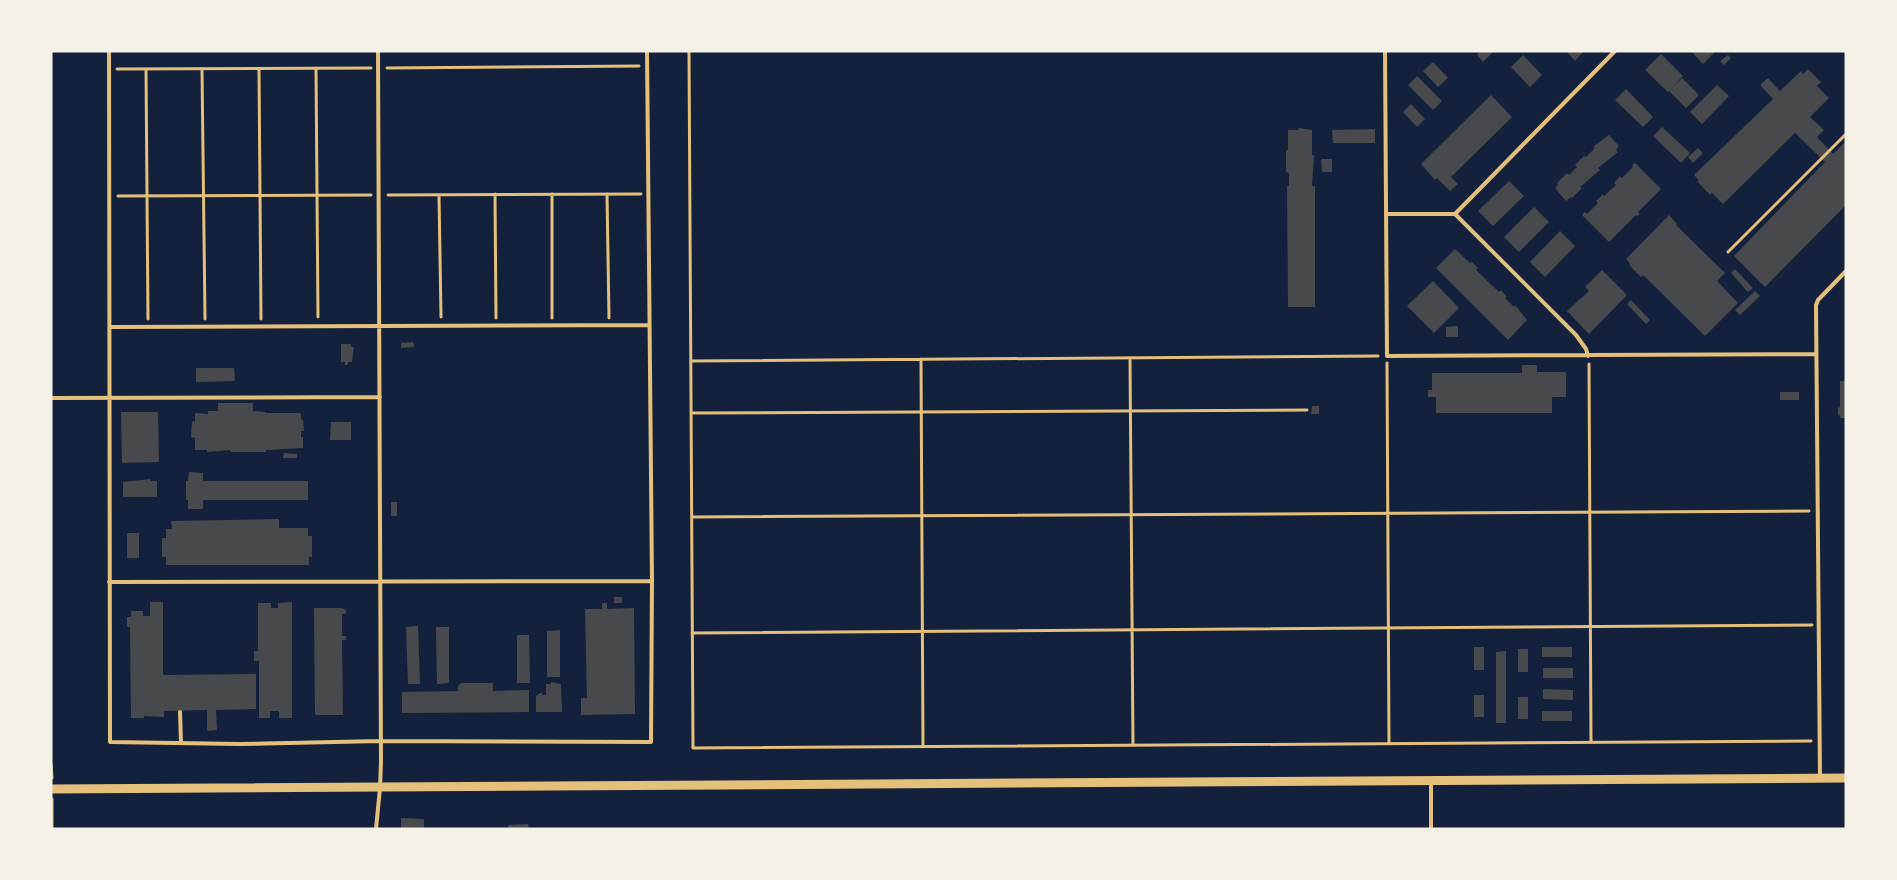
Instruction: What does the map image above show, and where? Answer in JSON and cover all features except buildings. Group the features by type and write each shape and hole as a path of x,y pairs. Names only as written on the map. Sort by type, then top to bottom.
{"street":[{"path":"51,789 1846,778"}],"lane":[{"path":"109,51 111,327 109,397 110,742 240,744 380,741 651,742 652,581 647,51"},
{"path":"376,829 380,788 381,580 378,51"},
{"path":"1385,51 1387,356 1816,354"},
{"path":"1455,214 1615,51"},
{"path":"1387,214 1455,214 1576,335 1586,349 1588,356"},
{"path":"1820,779 1816,354 1818,300 1846,271"},
{"path":"111,327 379,328 650,325"},
{"path":"51,398 380,397"},
{"path":"109,582 652,581"},
{"path":"180,712 180,743"},
{"path":"1431,780 1431,829"}],"path":[{"path":"689,51 693,748 1819,741"},
{"path":"316,68 318,328"},
{"path":"146,69 148,327"},
{"path":"202,69 205,328"},
{"path":"259,69 261,328"},
{"path":"1728,252 1846,134"},
{"path":"496,194 496,327"},
{"path":"552,194 552,326"},
{"path":"607,194 609,326"},
{"path":"439,195 441,327"},
{"path":"691,361 1387,356 1389,744"},
{"path":"1588,356 1591,742"},
{"path":"1130,358 1133,745"},
{"path":"921,359 923,747"},
{"path":"691,413 1307,410"},
{"path":"692,517 1817,511"},
{"path":"692,633 1818,625"}]}
